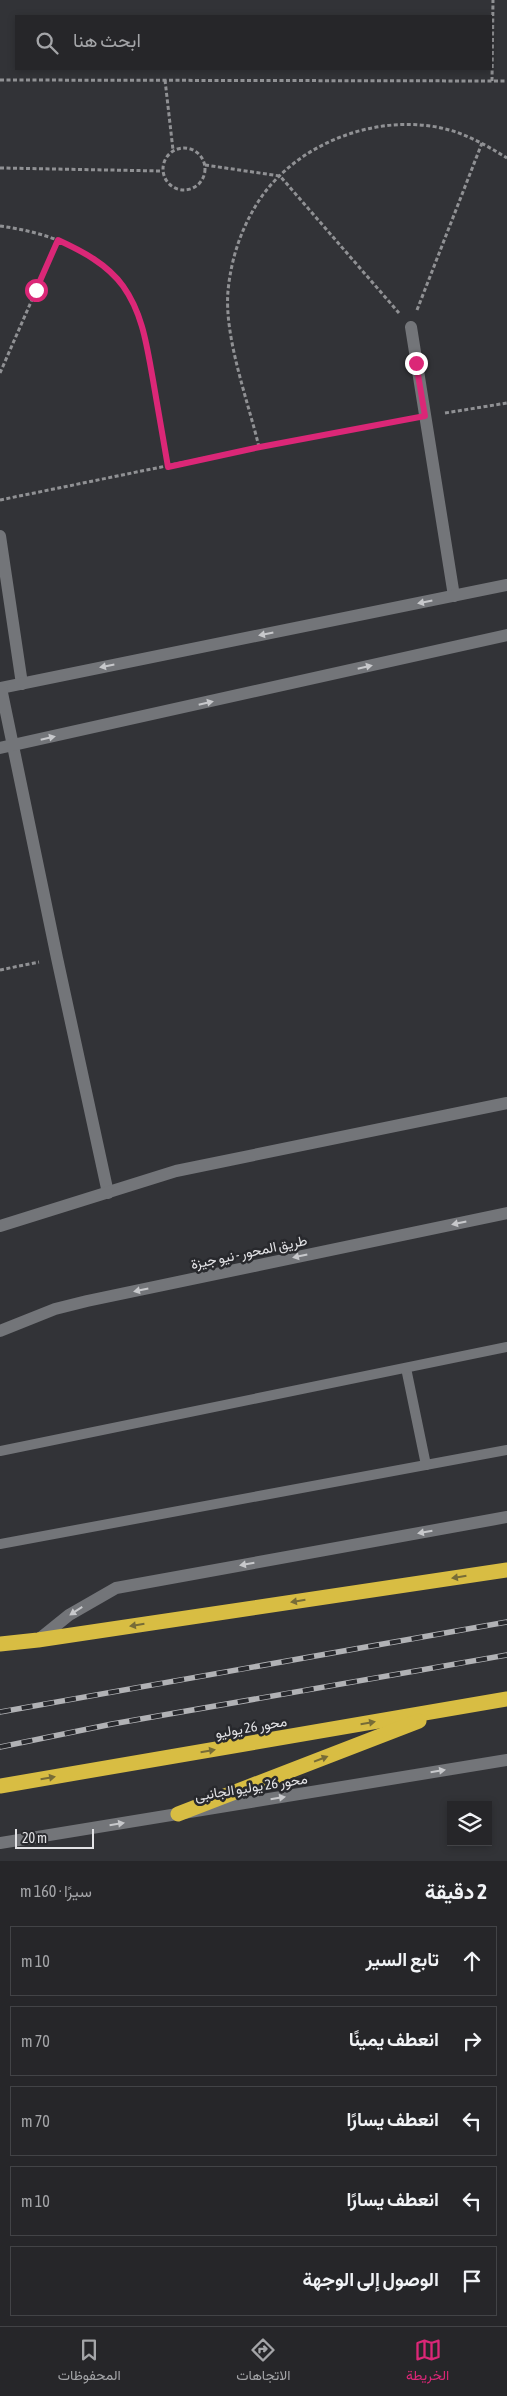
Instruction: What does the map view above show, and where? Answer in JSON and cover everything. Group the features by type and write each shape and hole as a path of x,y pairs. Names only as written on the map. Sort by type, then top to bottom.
{"highway":[{"path":"0,1644 38,1640 507,1570"},
{"name":"محور 26 يوليو","path":"0,1786 507,1699"},
{"path":"178,1814 449,1709"}],"street":[{"path":"410,327 454,596"},
{"path":"0,536 22,684"},
{"path":"108,1193 0,688 507,584"},
{"path":"0,748 507,635"},
{"path":"0,1226 176,1171 507,1103"},
{"name":"طريق المحور - نيو جيزة","path":"0,1331 55,1309 87,1301 507,1213"},
{"path":"38,1640 69,1615 116,1588 507,1517"},
{"name":"محور 26 يوليو الجانبى","path":"0,1843 507,1761"}],"lane":[{"path":"0,1451 507,1347"},
{"path":"406,1368 426,1465"},
{"path":"0,1544 507,1450"}],"path":[{"path":"492,80 493,0"},
{"path":"0,80 507,81"},
{"path":"165,80 174,150"},
{"path":"260,447 230,326 228,293 232,261 243,230 259,201 280,176 312,151 339,137 367,129 396,125 426,126 455,132 482,143 507,158"},
{"path":"206,165 280,176 410,327 482,143"},
{"path":"186,147 199,153 206,165 204,177 198,186 187,190 176,189 166,182 162,171 165,159 174,150 186,147"},
{"path":"0,168 162,171"},
{"path":"0,226 17,228 58,240 80,250 103,265 123,285 136,309 145,336 168,467"},
{"path":"0,373 58,240"},
{"path":"0,500 260,447 425,416 507,403"},
{"path":"0,970 57,958"}],"railway":[{"path":"0,1712 507,1622"},
{"path":"0,1747 112,1724 507,1655"}],"route":[{"path":"36,290 58,240 80,250 103,265 123,285 136,309 145,336 168,467 260,447 425,416 416,363"}]}
